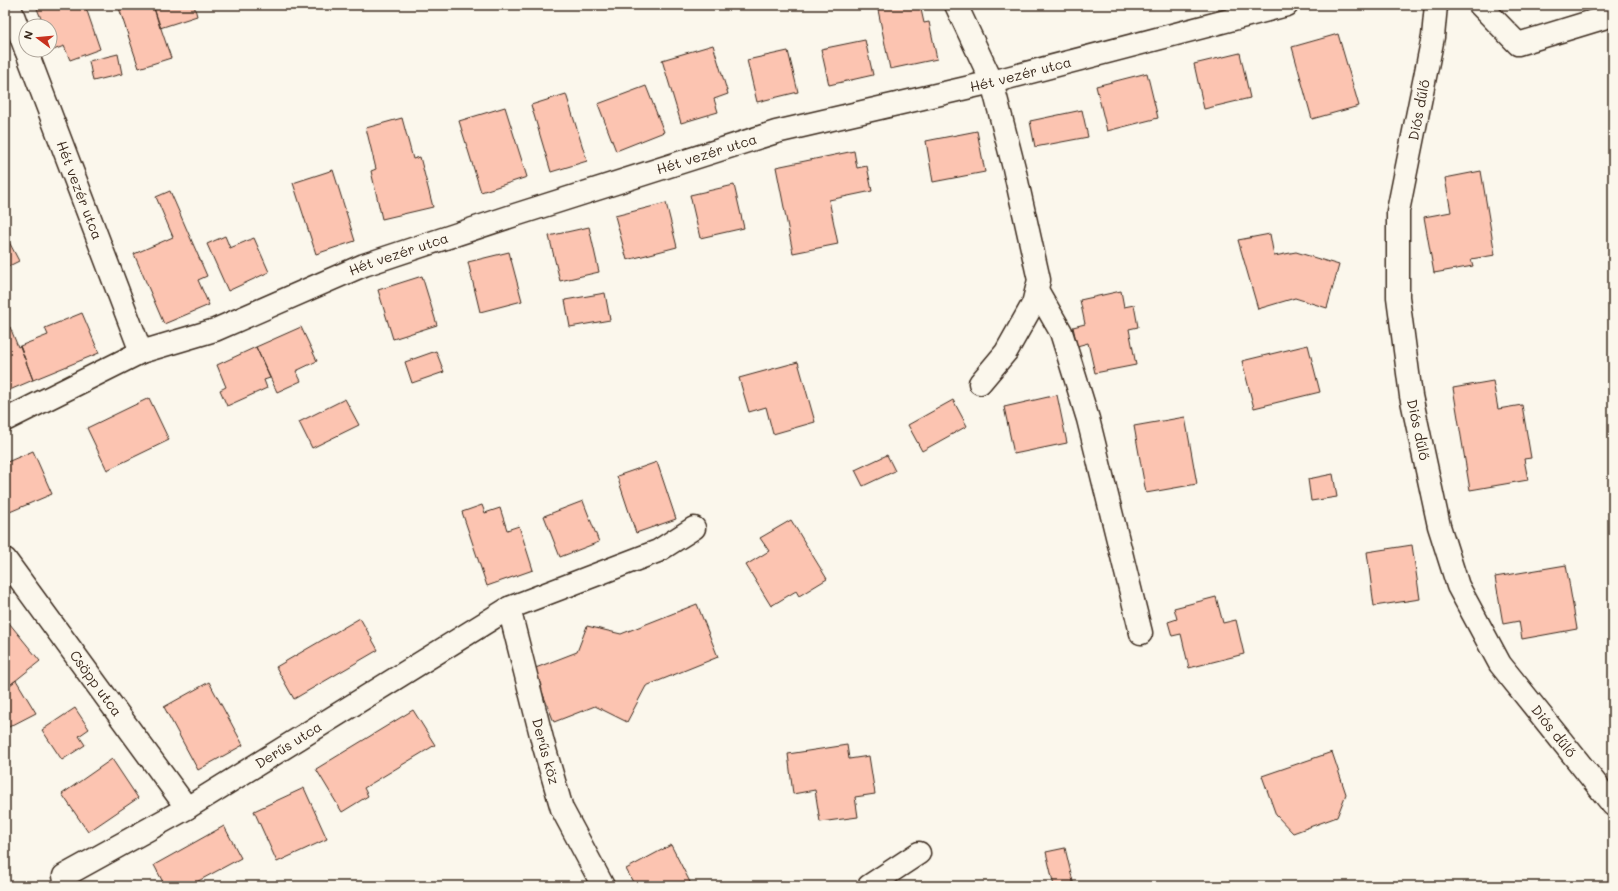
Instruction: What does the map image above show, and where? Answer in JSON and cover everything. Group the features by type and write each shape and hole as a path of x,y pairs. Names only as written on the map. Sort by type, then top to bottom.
{"street":[{"name":"Hét vezér utca","path":"9,5 18,29"},
{"path":"956,5 992,82 1014,168 1039,280 1033,304 1006,352 980,383"},
{"name":"Hét vezér utca","path":"5,420 141,352 215,330 364,265 522,213 776,132 992,82 1287,5"},
{"name":"Diós dűlő","path":"1436,5 1433,37 1398,211 1398,297 1411,396 1439,526 1458,586 1500,664 1613,805"},
{"path":"1480,5 1518,44 1613,15"},
{"name":"Hét vezér utca","path":"29,58 141,352"},
{"path":"1037,290 1061,332 1088,419 1141,633"},
{"name":"Derűs utca","path":"64,876 187,808 509,608 658,551 694,528"},
{"name":"Csöpp utca","path":"5,559 187,808"},
{"name":"Derűs köz","path":"509,608 543,743 562,809 604,886"},
{"path":"869,886 919,853"}],"building":[{"path":"85,5 100,49 70,60 64,46 58,48 58,18 41,18 36,6"},
{"path":"118,5 153,5 171,58 139,68"},
{"path":"153,5 194,5 197,16 160,28"},
{"path":"877,5 920,5 924,23 929,22 937,59 890,69"},
{"path":"1338,34 1359,106 1312,119 1292,47"},
{"path":"865,40 873,75 829,85 821,49"},
{"path":"713,45 728,94 714,99 718,112 681,123 662,60"},
{"path":"788,51 798,92 757,102 747,60"},
{"path":"1240,53 1250,98 1204,109 1194,64"},
{"path":"118,54 122,74 93,81 89,61"},
{"path":"1147,73 1158,118 1107,131 1096,86"},
{"path":"646,86 664,132 616,151 598,104"},
{"path":"566,94 587,161 551,172 531,105"},
{"path":"505,107 527,177 481,192 459,121"},
{"path":"1082,110 1088,137 1035,147 1030,121"},
{"path":"402,118 413,159 420,157 433,207 382,219 371,171 376,169 366,128"},
{"path":"977,131 985,172 933,182 926,141"},
{"path":"854,151 857,168 867,166 872,191 829,200 838,244 793,253 776,167"},
{"path":"333,170 355,241 316,254 293,183"},
{"path":"1481,171 1495,255 1471,259 1473,266 1434,273 1424,217 1451,212 1445,178"},
{"path":"734,185 744,228 700,238 690,195"},
{"path":"170,191 207,276 198,280 209,305 164,324 134,254 173,237 156,197"},
{"path":"666,203 677,247 627,260 615,216"},
{"path":"589,227 599,272 560,281 549,236"},
{"path":"1270,234 1274,256 1296,252 1339,265 1327,308 1295,298 1258,309 1238,240"},
{"path":"225,236 230,248 254,238 269,272 228,291 207,244"},
{"path":"8,240 19,261 5,268 5,241"},
{"path":"509,252 522,301 480,312 468,262"},
{"path":"422,276 437,325 393,339 378,290"},
{"path":"1121,291 1124,307 1134,305 1138,327 1129,329 1136,365 1095,373 1088,343 1077,346 1073,327 1085,324 1080,300"},
{"path":"605,293 610,320 570,327 565,300"},
{"path":"82,313 99,353 33,380 20,346 48,335 45,328"},
{"path":"10,327 18,347 20,346 33,380 5,392 5,329"},
{"path":"301,327 317,361 296,371 301,381 277,392 256,347"},
{"path":"1308,345 1320,392 1254,408 1242,361"},
{"path":"256,347 270,378 264,380 267,388 227,406 220,390 226,387 217,365"},
{"path":"436,351 444,372 412,383 405,362"},
{"path":"798,362 815,422 773,434 766,407 749,412 739,378"},
{"path":"1493,381 1498,409 1522,405 1531,458 1524,459 1528,480 1470,490 1453,388"},
{"path":"1057,395 1067,443 1014,454 1004,407"},
{"path":"149,398 169,440 107,470 87,428"},
{"path":"345,399 359,425 312,448 299,422"},
{"path":"953,400 967,426 922,451 908,425"},
{"path":"1185,417 1197,484 1146,493 1134,426"},
{"path":"33,451 52,494 5,514 5,463"},
{"path":"887,455 895,471 863,486 855,470"},
{"path":"657,462 676,519 636,533 617,476"},
{"path":"1333,474 1337,497 1311,501 1308,479"},
{"path":"583,501 599,542 560,557 544,516"},
{"path":"482,505 485,513 500,508 507,530 519,526 533,570 487,586 462,512"},
{"path":"791,520 827,579 799,596 796,591 771,606 746,565 769,551 760,538"},
{"path":"1412,545 1420,599 1374,606 1367,552"},
{"path":"1566,565 1577,629 1522,639 1519,621 1503,624 1495,577"},
{"path":"1216,597 1223,623 1236,620 1244,654 1189,668 1181,634 1172,636 1168,622 1177,619 1174,608"},
{"path":"697,604 718,657 646,686 627,722 595,706 554,722 533,669 577,652 587,626 621,634"},
{"path":"5,618 40,661 5,689"},
{"path":"360,618 378,650 294,699 276,667"},
{"path":"16,680 36,713 5,729 5,689"},
{"path":"209,682 243,745 198,770 164,707"},
{"path":"75,708 89,729 79,736 85,745 62,760 42,730"},
{"path":"413,710 435,745 364,788 368,796 342,812 316,769"},
{"path":"847,745 849,759 869,756 875,794 855,797 858,817 820,822 815,790 793,794 788,754"},
{"path":"1332,752 1346,794 1337,817 1293,833 1276,815 1262,776"},
{"path":"112,759 138,798 88,832 62,794"},
{"path":"304,788 327,839 277,862 254,811"},
{"path":"224,826 241,858 189,886 165,886 154,865"},
{"path":"671,845 692,886 635,886 626,869"},
{"path":"1065,848 1074,886 1054,886 1046,852"}]}
